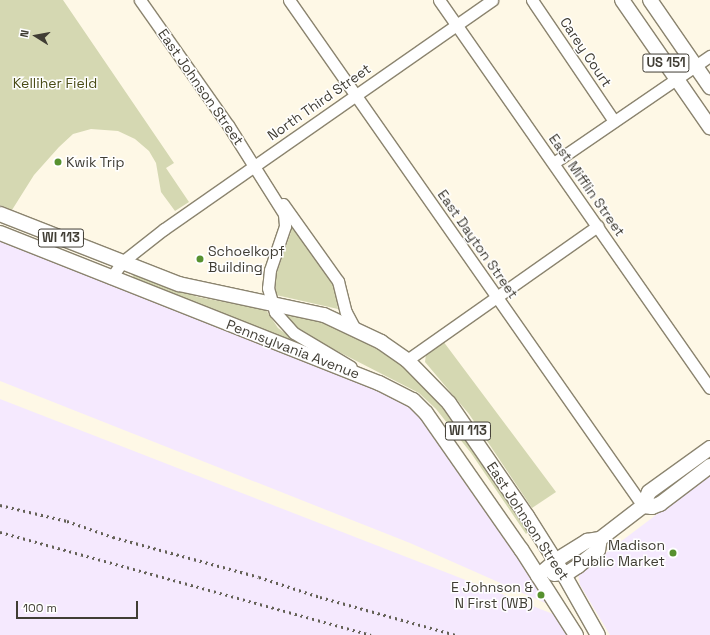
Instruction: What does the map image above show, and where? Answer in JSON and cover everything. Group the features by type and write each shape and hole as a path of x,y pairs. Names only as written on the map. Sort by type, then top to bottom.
{"main road":[{"name":"US 151","path":"622,0 710,126"},
{"name":"US 151","path":"650,0 710,87"},
{"name":"Pennsylvania Avenue","path":"0,214 179,284 324,315 354,327"},
{"name":"Pennsylvania Avenue","path":"0,233 379,383 413,400 426,413 521,549"},
{"name":"East Johnson Street","path":"354,327 407,360 449,403 563,573 598,635"},
{"path":"538,576 555,561 588,540 600,539 637,510 650,492 710,448"},
{"path":"689,483 688,476 696,458"},
{"path":"637,510 658,506 710,466"},
{"path":"538,576 572,571 596,552 600,539"},
{"name":"East Johnson Street","path":"521,549 576,635"}],"street":[{"name":"East Johnson Street","path":"140,0 258,170 304,230 338,281 346,312 354,327"},
{"name":"East Dayton Street","path":"289,0 497,297 637,510"},
{"name":"East Mifflin Street","path":"439,0 555,162 710,388"},
{"name":"North Third Street","path":"111,278 122,262 164,229 258,170 356,96 492,0"},
{"name":"Carey Court","path":"532,0 614,121"},
{"path":"555,162 710,56"},
{"name":"East Johnson Street","path":"258,170 284,214 285,226 270,270 268,288 277,316 294,333 379,383"},
{"path":"407,360 598,226"}],"shaded area":[{"path":"0,233 413,400 559,609 410,543 0,381"},
{"path":"0,399 566,619 576,635 0,635"},
{"path":"710,474 710,635 610,635 580,585 578,574"}],"green space":[{"name":"Kelliher Field","path":"0,0 63,0 174,163 166,168 189,202 175,211 161,192 156,163 149,151 135,139 118,131 91,129 73,134 59,147 34,175 12,210 0,205"},
{"path":"290,218 335,286 338,309 276,295 276,275 291,232"},
{"path":"132,274 198,297 266,310 278,328 294,340 293,343 134,279"},
{"path":"283,313 324,323 349,333 397,361 416,378 450,417 528,532 526,534 471,453 436,409 419,393 298,331"},
{"path":"443,341 556,492 532,508 469,414 425,362 426,354"}],"railway":[{"path":"0,505 67,521 113,537 259,577 320,597 456,635"},
{"path":"0,532 371,635"}],"place":[{"name":"Kwik Trip","path":"58,162"},
{"name":"Schoelkopf Building","path":"200,259"},
{"name":"Madison Public Market","path":"673,553"},
{"name":"E Johnson & N First (WB)","path":"541,595"}]}
